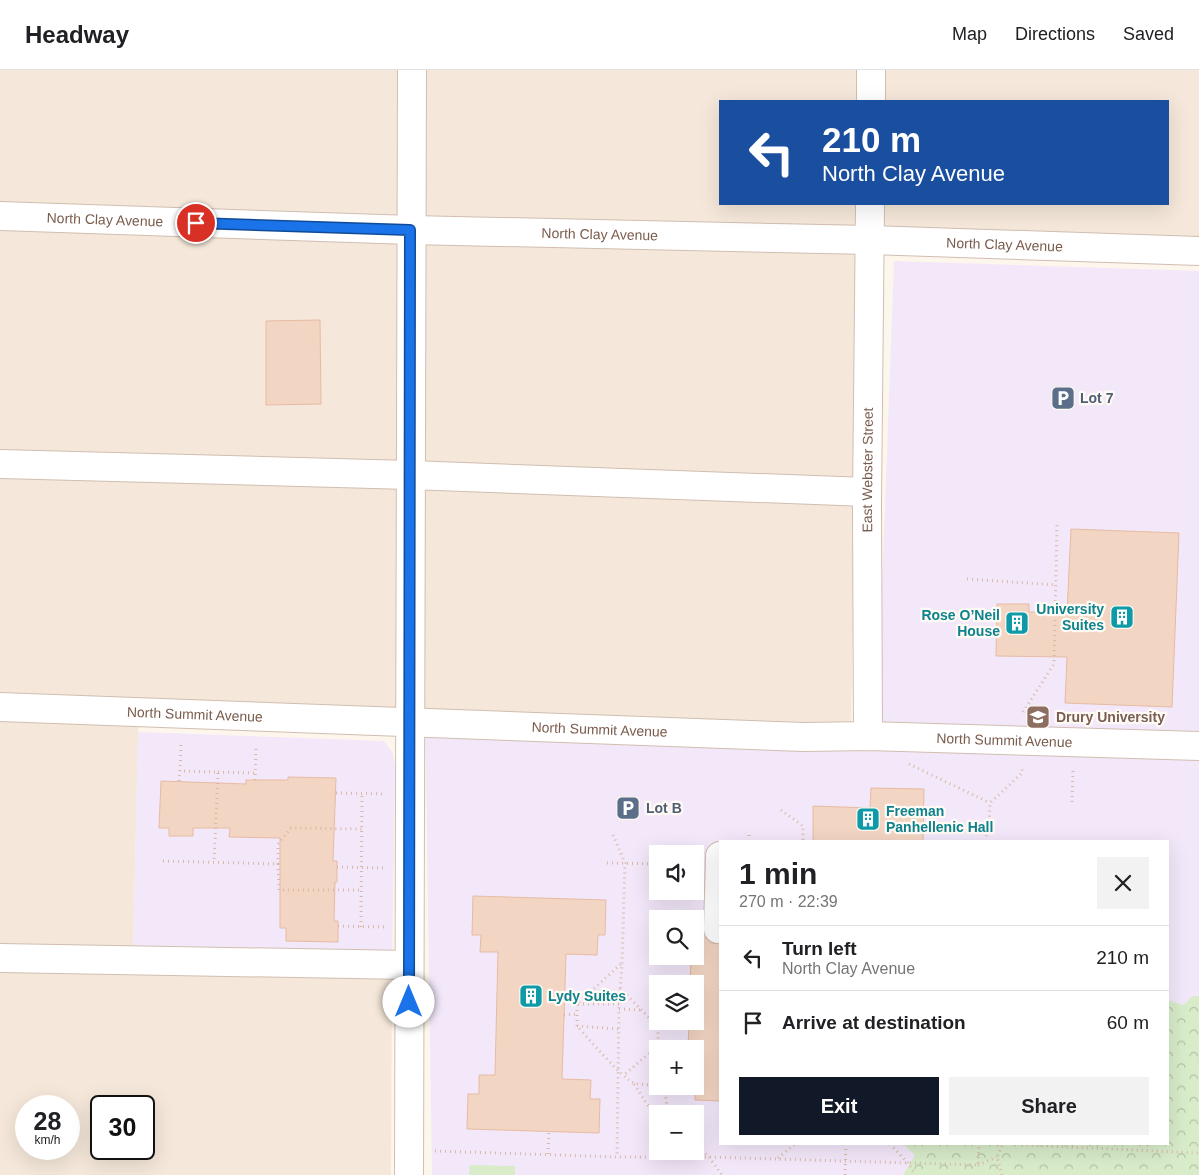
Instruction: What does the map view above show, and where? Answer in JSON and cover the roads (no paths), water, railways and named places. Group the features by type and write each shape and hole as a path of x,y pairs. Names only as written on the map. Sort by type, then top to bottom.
{"street":[{"path":"409,1175 410,230 412,70"},
{"path":"871,70 871,100"},
{"name":"East Webster Street","path":"868,736 867,492 870,205"},
{"name":"North Clay Avenue","path":"0,216 410,230 870,240 1199,250"},
{"path":"0,464 410,475 867,492"},
{"name":"North Summit Avenue","path":"0,707 794,736 868,736 1199,746"},
{"path":"718,929 719,887"},
{"path":"0,958 409,965"}],"place":[{"name":"Lot 7","path":"1063,398"},
{"name":"University Suites","path":"1122,617"},
{"name":"Rose O’Neil House","path":"1017,623"},
{"name":"Drury University","path":"1038,717"},
{"name":"Lot B","path":"628,808"},
{"name":"Freeman Panhellenic Hall","path":"868,819"},
{"name":"Lydy Suites","path":"531,996"}]}
